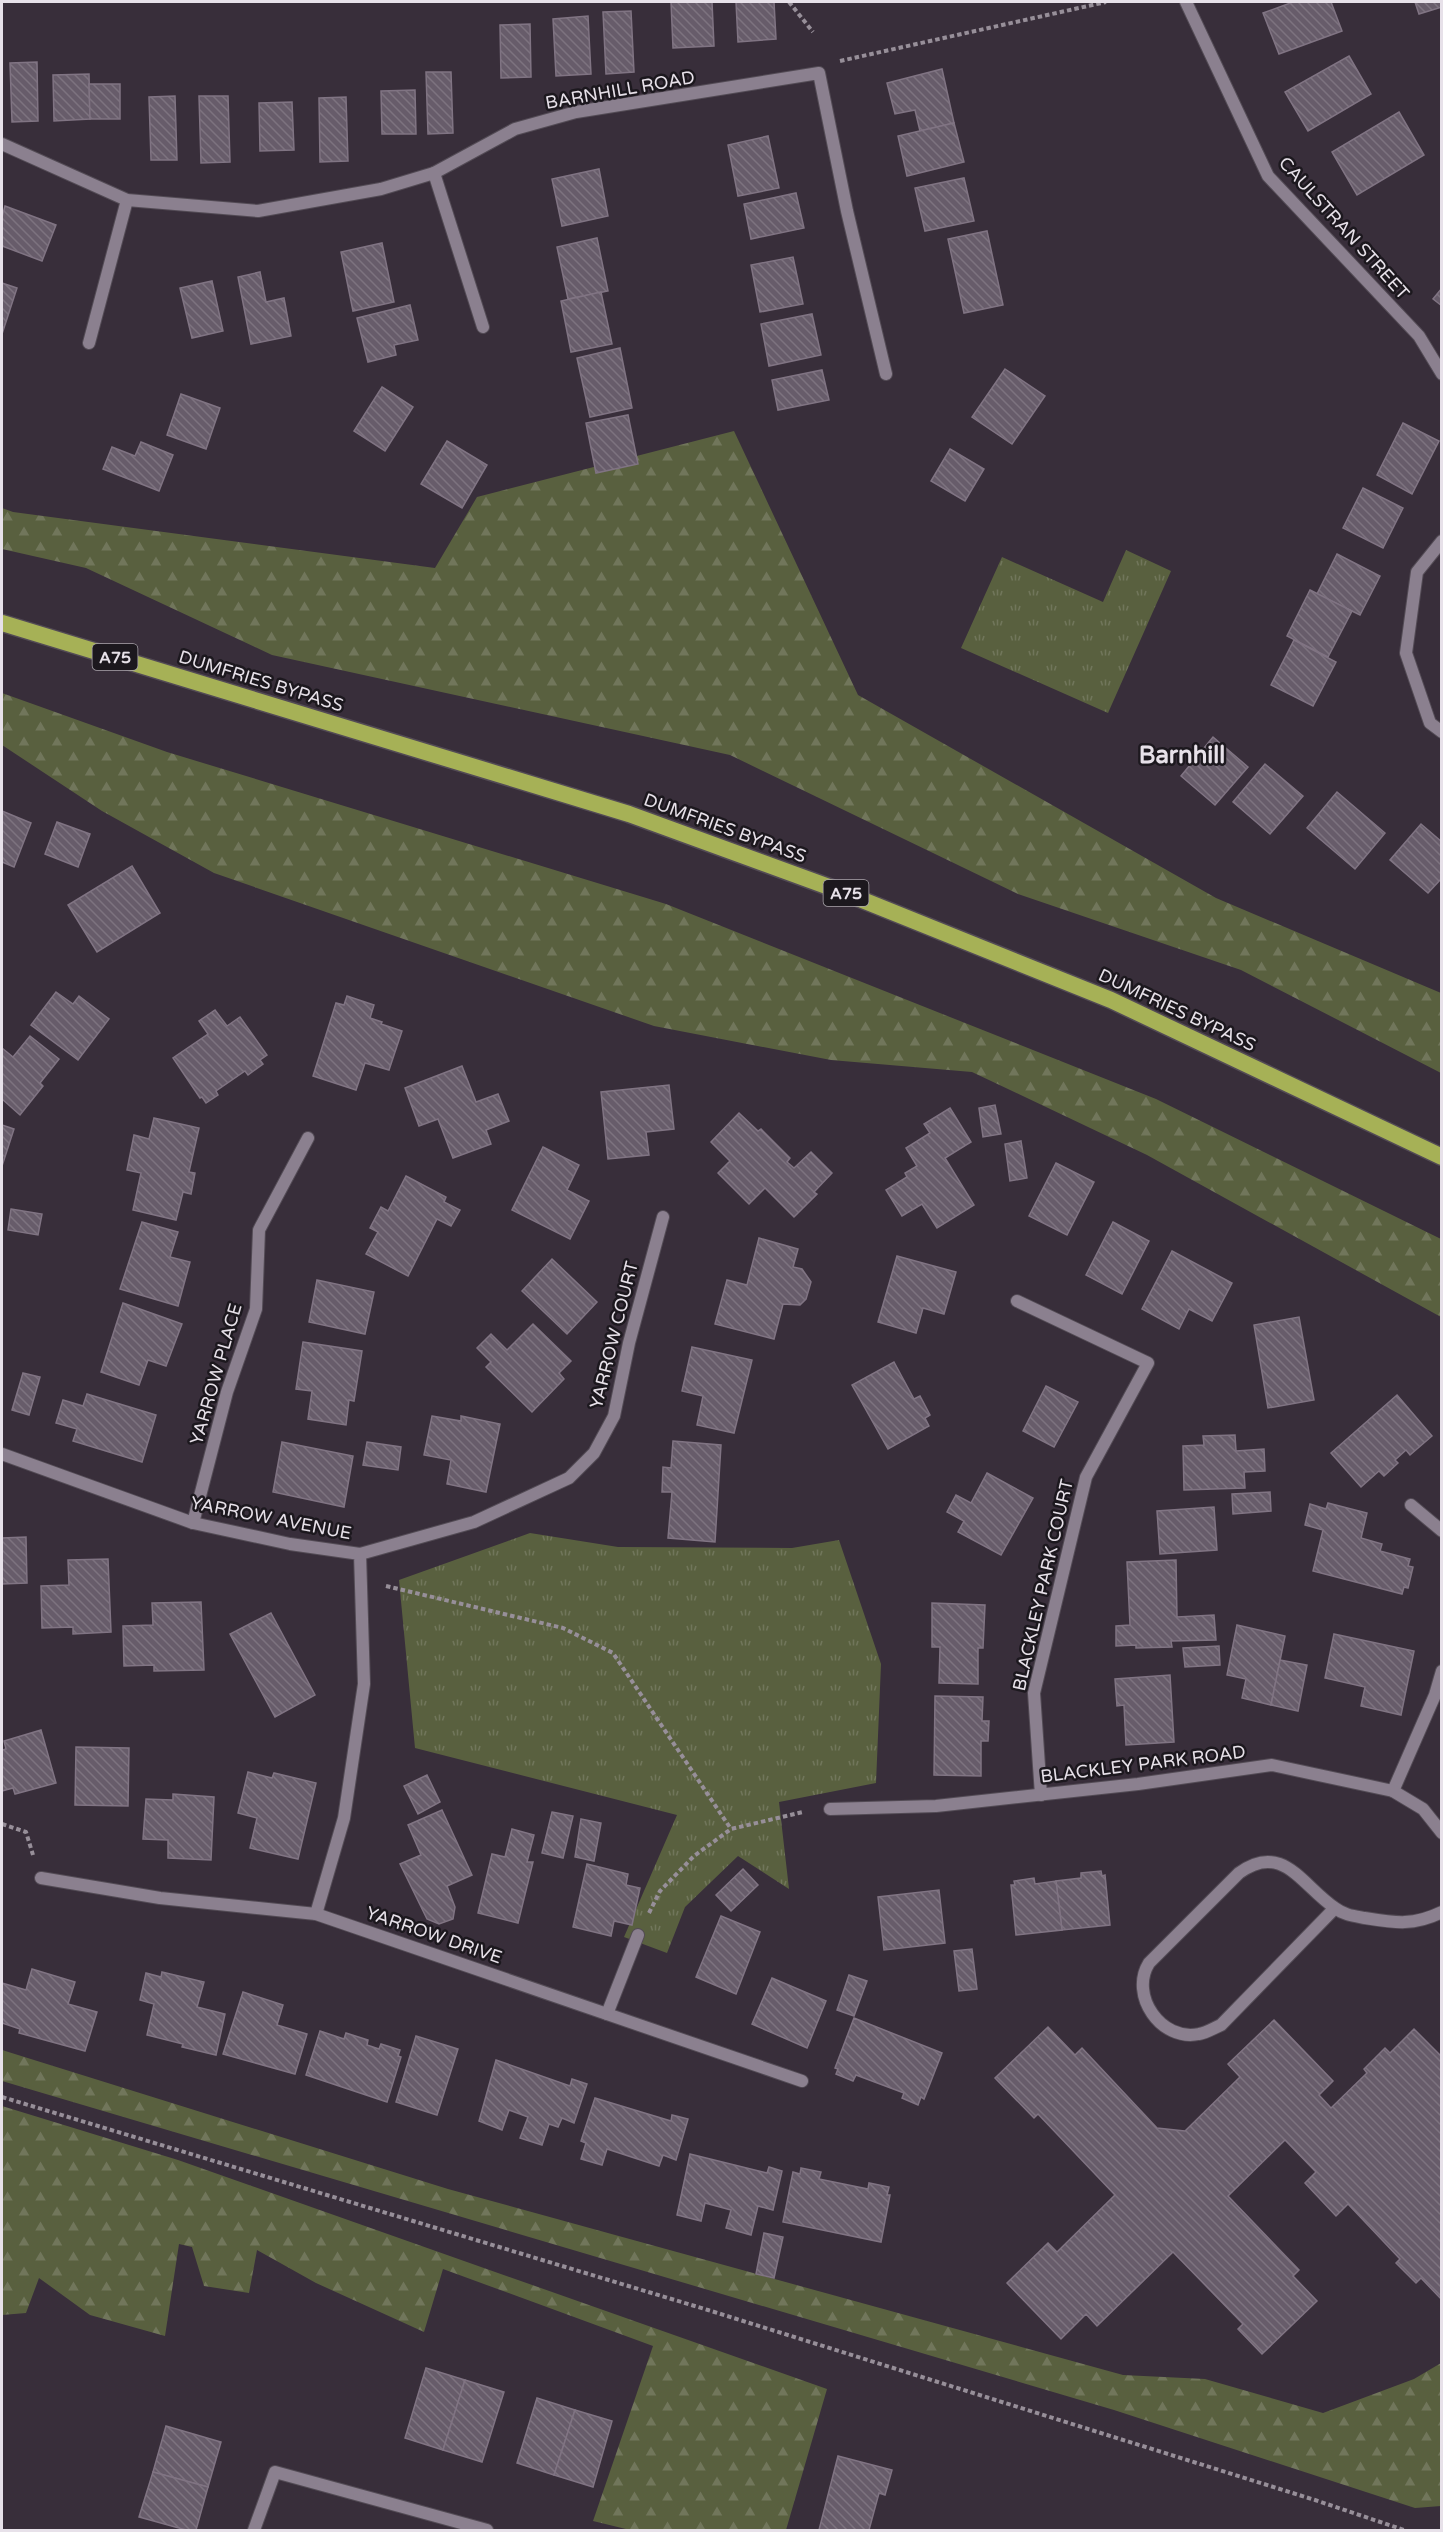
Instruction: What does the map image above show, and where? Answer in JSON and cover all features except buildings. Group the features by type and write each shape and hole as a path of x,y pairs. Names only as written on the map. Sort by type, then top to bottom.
{"highway":[{"name":"DUMFRIES BYPASS","path":"2,623 629,814 840,891 1111,1000 1442,1156"}],"street":[{"name":"CAULSTRAN STREET","path":"1186,2 1268,176 1419,336 1442,374"},
{"name":"BARNHILL ROAD","path":"2,144 127,200 258,211 381,189 434,173 515,129 576,112 819,73"},
{"path":"819,73 847,211 886,374"},
{"path":"434,173 483,327"},
{"path":"89,343 127,200"},
{"path":"1442,541 1418,572 1406,653 1430,723 1442,732"},
{"name":"YARROW PLACE","path":"193,1523 227,1392 256,1309 259,1230 308,1138"},
{"name":"YARROW COURT","path":"360,1554 474,1522 569,1478 594,1453 614,1416 629,1343 663,1217"},
{"name":"BLACKLEY PARK COURT","path":"1017,1301 1148,1364 1086,1477 1034,1693 1041,1795"},
{"name":"YARROW AVENUE","path":"2,1454 193,1523 290,1544 360,1554 359,1581 364,1684 344,1818 316,1914"},
{"path":"1411,1505 1442,1531"},
{"path":"1393,1791 1435,1695 1442,1671"},
{"name":"BLACKLEY PARK ROAD","path":"830,1809 936,1806 1272,1765 1393,1791 1423,1809 1442,1833"},
{"path":"1335,1908 1221,2025 1199,2035 1180,2034 1163,2026 1148,2008 1141,1986 1142,1973 1149,1963 1248,1866 1269,1861 1285,1864 1335,1908 1347,1915 1399,1924 1426,1920 1442,1912"},
{"name":"YARROW DRIVE","path":"41,1878 160,1898 316,1914 802,2081"},
{"path":"607,2014 638,1935"},
{"path":"254,2530 275,2472 487,2530"}],"path":[{"path":"789,2 813,32"},
{"path":"819,73 843,59 1106,2"},
{"path":"359,1581 406,1589 563,1628 613,1653 731,1829"},
{"path":"638,1935 660,1891 694,1856 731,1829 796,1813 830,1809"},
{"path":"2,1824 26,1832 41,1878"},
{"path":"2,2097 708,2310 1404,2530"}],"green space":[{"path":"734,431 858,695 1216,898 1441,993 1441,1073 1241,970 1018,894 730,755 272,655 86,568 2,549 2,508 13,512 435,568 477,497"},
{"path":"1126,550 1171,571 1108,713 961,648 1002,557 1103,602"},
{"path":"2,693 167,752 666,904 1156,1099 1441,1239 1441,1317 1147,1155 972,1072 831,1060 654,1026 214,873 102,811 2,745"},
{"path":"530,1533 618,1547 792,1548 839,1540 881,1664 876,1783 779,1802 789,1889 738,1856 685,1907 667,1953 624,1937 677,1815 415,1748 399,1580"},
{"path":"2,2050 448,2189 1123,2375 1205,2379 1323,2413 1414,2379 1441,2363 1441,2506 1415,2508 1114,2410 2,2081"},
{"path":"2,2106 178,2160 827,2389 786,2530 630,2530 593,2521 653,2346 443,2269 424,2332 316,2283 257,2250 249,2293 204,2286 192,2247 179,2244 165,2336 90,2315 39,2278 26,2313 2,2315"}],"district":[{"name":"Barnhill","path":"1182,755"}]}
